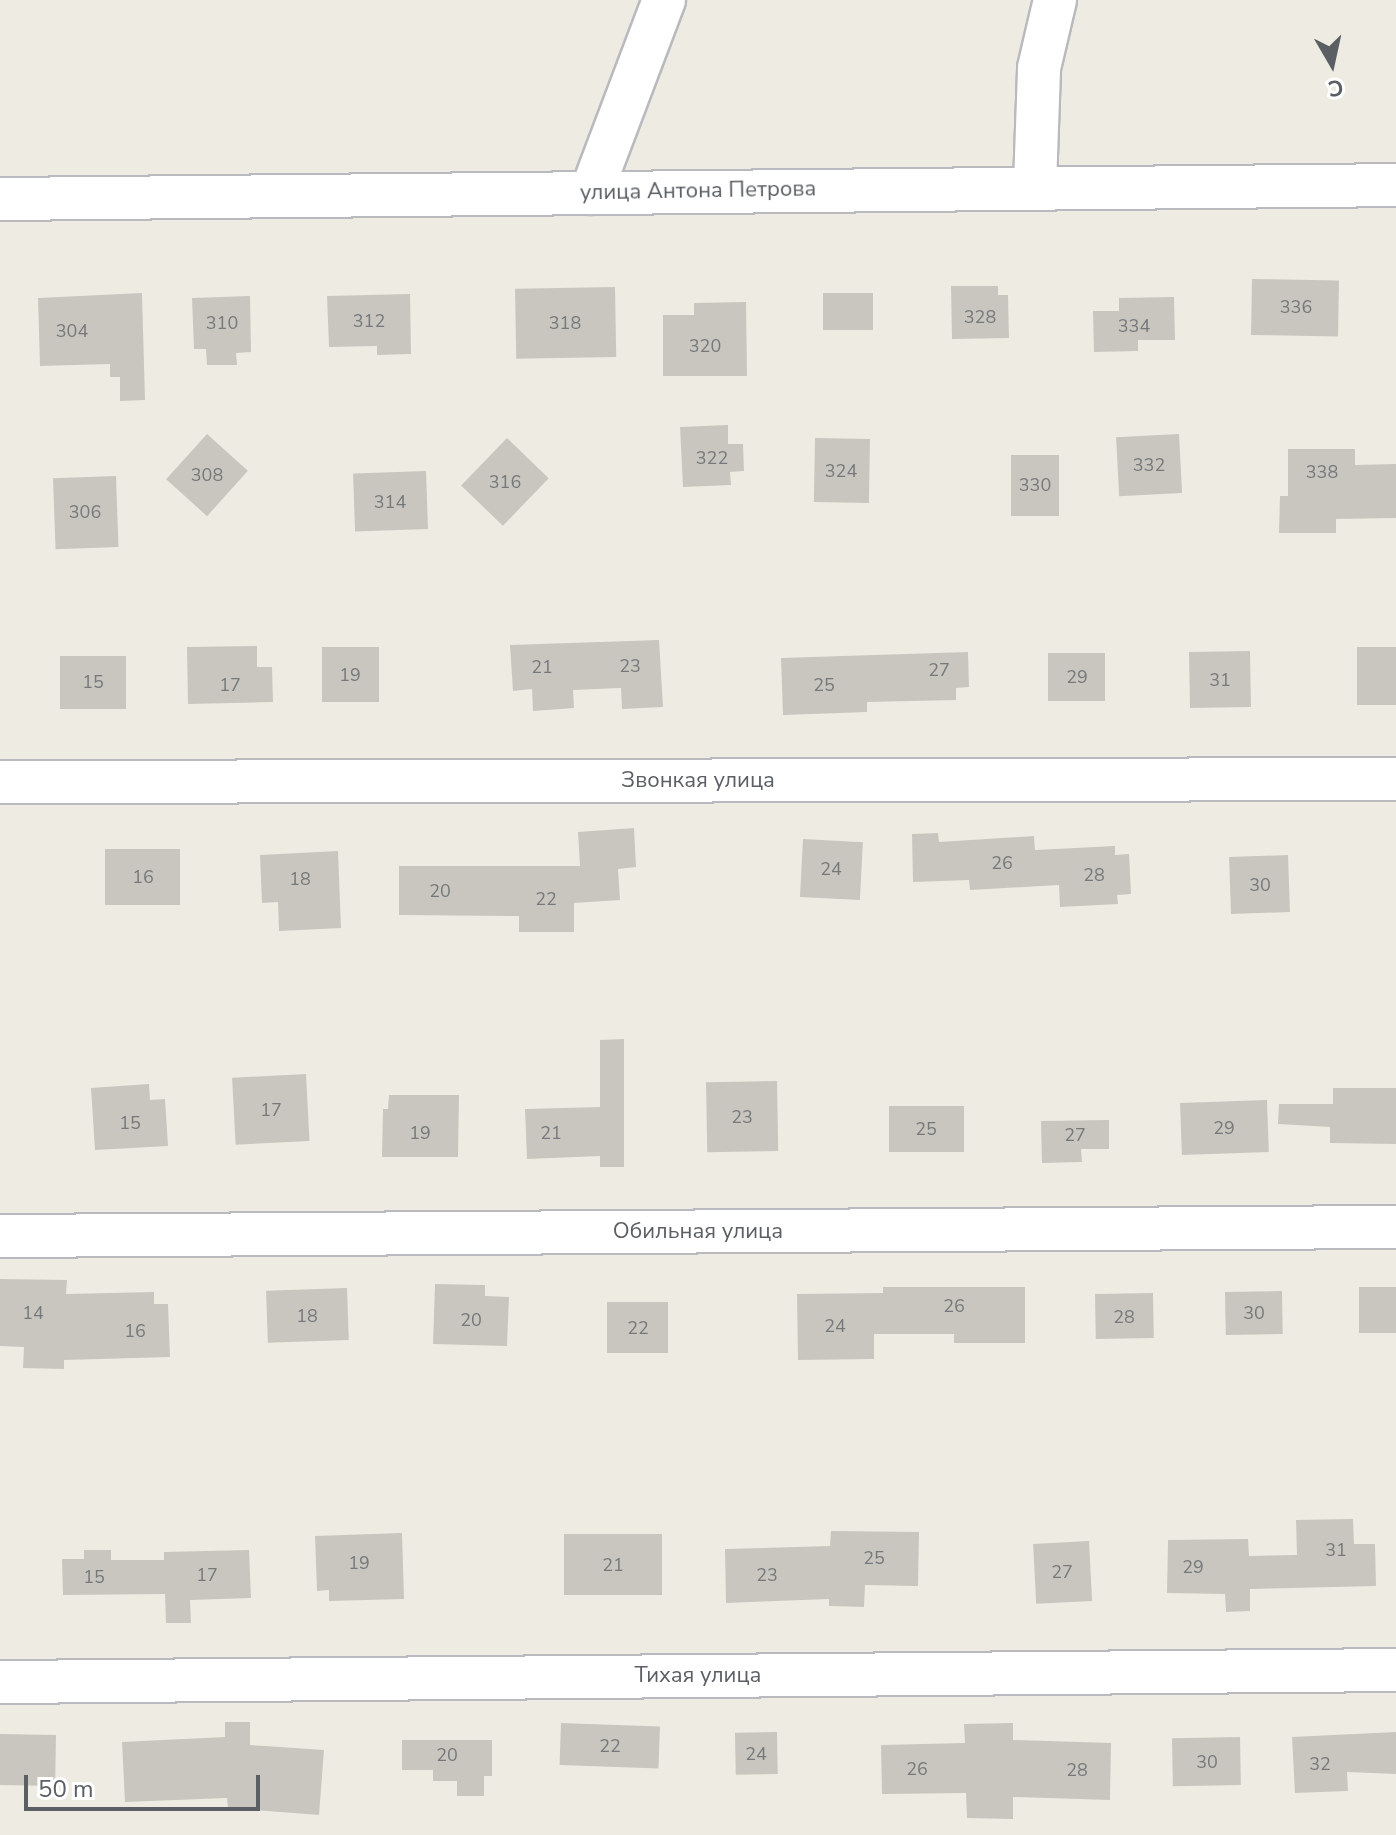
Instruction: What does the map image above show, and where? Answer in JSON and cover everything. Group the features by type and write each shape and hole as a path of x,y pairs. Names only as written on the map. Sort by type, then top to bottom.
{"street":[{"path":"591,193 664,0"},
{"path":"1035,185 1039,68 1055,0"},
{"name":"улица Антона Петрова","path":"0,199 1035,185 1396,185"},
{"name":"Звонкая улица","path":"0,782 1396,779"},
{"name":"Обильная улица","path":"0,1236 1396,1227"},
{"name":"Тихая улица","path":"0,1682 1396,1670"}],"building":[{"path":"1252,279 1339,281 1338,337 1251,335"},
{"path":"951,286 998,286 998,295 1008,295 1009,338 952,339"},
{"path":"615,287 616,357 516,359 515,289"},
{"path":"142,293 145,400 120,401 120,377 110,377 110,364 40,366 38,298"},
{"path":"823,293 873,293 873,330 823,330"},
{"path":"410,294 411,354 377,355 377,346 329,347 327,296"},
{"path":"250,296 251,352 236,353 237,365 207,365 206,349 194,349 192,298"},
{"path":"1174,297 1175,340 1138,340 1138,351 1094,352 1093,311 1119,311 1119,298"},
{"path":"746,302 747,376 663,376 663,315 694,315 694,303"},
{"path":"728,425 728,444 743,444 744,471 730,472 731,485 683,487 680,427"},
{"path":"207,434 248,471 207,516 166,479"},
{"path":"1179,434 1182,493 1119,496 1116,437"},
{"path":"507,438 549,478 503,526 461,485"},
{"path":"815,438 870,439 869,503 814,502"},
{"path":"1288,449 1355,449 1355,465 1396,464 1396,518 1336,519 1336,533 1279,533 1280,496 1288,496"},
{"path":"1011,455 1059,455 1059,516 1011,516"},
{"path":"426,471 428,529 355,532 353,474"},
{"path":"116,476 118,547 56,549 53,478"},
{"path":"659,640 663,707 622,709 621,688 573,690 574,708 533,711 532,689 513,691 510,645"},
{"path":"257,646 257,667 272,667 273,702 188,704 187,647"},
{"path":"322,647 379,647 379,702 322,702"},
{"path":"1357,647 1396,647 1396,705 1357,705"},
{"path":"1250,651 1251,707 1190,708 1189,652"},
{"path":"968,652 969,687 956,688 956,700 867,702 867,712 783,715 781,658"},
{"path":"1048,653 1105,653 1105,701 1048,701"},
{"path":"60,656 126,656 126,709 60,709"},
{"path":"634,828 636,867 618,869 620,900 574,903 574,932 519,932 519,916 399,915 399,866 580,866 578,832"},
{"path":"938,833 939,842 1034,836 1035,850 1115,846 1115,855 1129,854 1131,894 1117,895 1118,904 1060,907 1059,885 970,890 969,880 913,882 912,834"},
{"path":"803,839 863,842 860,900 800,897"},
{"path":"105,849 180,849 180,905 105,905"},
{"path":"338,851 341,928 279,931 278,902 262,903 260,855"},
{"path":"1288,855 1290,912 1231,914 1229,857"},
{"path":"624,1039 624,1167 600,1167 600,1156 527,1159 525,1109 600,1107 600,1040"},
{"path":"306,1074 310,1141 236,1145 232,1078"},
{"path":"777,1081 778,1151 707,1152 706,1082"},
{"path":"149,1084 150,1100 165,1099 168,1146 95,1150 91,1088"},
{"path":"1333,1088 1396,1088 1396,1144 1330,1143 1330,1127 1278,1124 1279,1104 1333,1104"},
{"path":"389,1095 459,1095 458,1157 382,1157 383,1109 388,1109"},
{"path":"1267,1100 1269,1152 1182,1155 1180,1103"},
{"path":"889,1106 964,1106 964,1152 889,1152"},
{"path":"1109,1120 1109,1149 1081,1149 1082,1162 1042,1163 1041,1121"},
{"path":"0,1279 67,1280 66,1294 154,1292 154,1304 168,1304 170,1357 64,1360 64,1369 23,1368 24,1347 0,1346"},
{"path":"435,1284 485,1285 485,1296 509,1297 507,1346 433,1344"},
{"path":"883,1287 1025,1287 1025,1343 954,1343 954,1334 874,1334 874,1359 798,1360 797,1294 883,1293"},
{"path":"1359,1287 1396,1287 1396,1333 1359,1333"},
{"path":"347,1288 349,1340 268,1343 266,1291"},
{"path":"1282,1291 1283,1334 1226,1335 1225,1292"},
{"path":"1153,1293 1154,1338 1096,1339 1095,1294"},
{"path":"607,1302 668,1302 668,1353 607,1353"},
{"path":"1353,1519 1354,1544 1375,1544 1376,1586 1250,1589 1250,1611 1226,1612 1225,1594 1167,1593 1168,1540 1248,1539 1249,1556 1297,1555 1296,1520"},
{"path":"831,1531 919,1532 918,1586 865,1585 864,1607 829,1606 829,1599 726,1603 725,1549 830,1546"},
{"path":"402,1533 404,1599 329,1601 329,1590 317,1591 315,1536"},
{"path":"564,1534 662,1534 662,1595 564,1595"},
{"path":"1089,1541 1092,1601 1036,1604 1033,1544"},
{"path":"84,1550 111,1550 111,1560 164,1560 164,1552 249,1550 251,1598 190,1600 191,1623 166,1623 165,1594 63,1595 62,1559 84,1559"},
{"path":"225,1722 250,1722 250,1745 324,1750 319,1815 228,1808 227,1798 125,1802 122,1742 225,1737"},
{"path":"561,1723 660,1726 658,1768 560,1765"},
{"path":"1013,1723 1013,1740 1111,1743 1110,1800 1013,1797 1013,1819 967,1818 966,1793 882,1794 881,1745 965,1743 964,1724"},
{"path":"777,1732 778,1774 736,1775 735,1733"},
{"path":"1396,1732 1396,1774 1347,1772 1348,1791 1295,1793 1292,1737"},
{"path":"0,1734 56,1735 55,1786 0,1785"},
{"path":"1240,1737 1241,1785 1173,1786 1172,1738"},
{"path":"402,1740 492,1740 492,1776 484,1776 484,1796 457,1796 457,1781 433,1781 433,1770 402,1770"}]}
